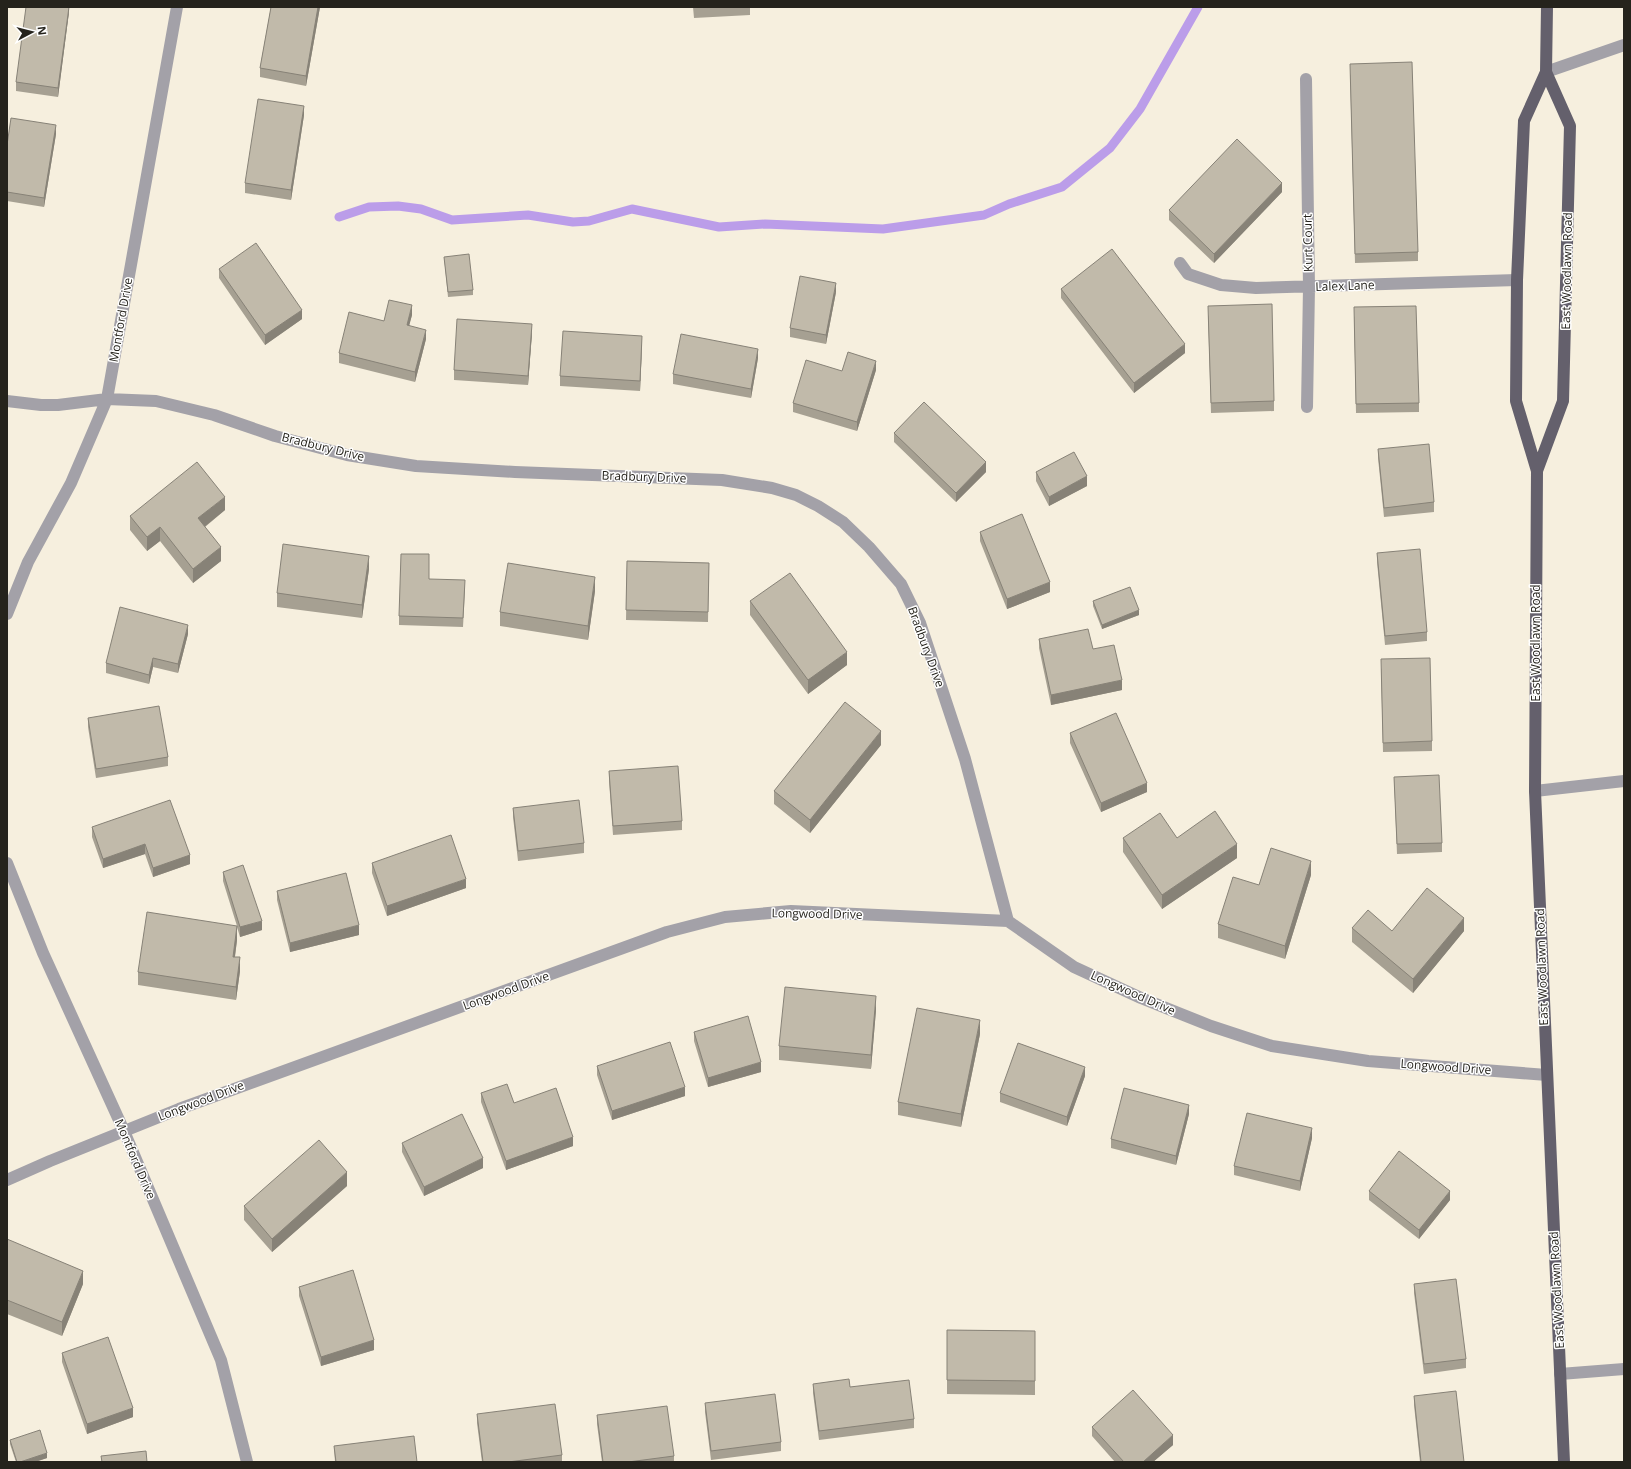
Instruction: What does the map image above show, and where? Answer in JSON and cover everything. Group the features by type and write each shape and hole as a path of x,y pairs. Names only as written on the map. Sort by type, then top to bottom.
{"main road":[{"name":"East Woodlawn Road","path":"1547,7 1546,72 1524,122 1517,280 1516,401 1537,471 1535,791 1564,1462"},
{"name":"East Woodlawn Road","path":"1537,471 1563,401 1570,126 1546,72"}],"street":[{"name":"Montford Drive","path":"7,614 28,562 71,483 107,399 177,7"},
{"path":"1546,72 1624,45"},
{"name":"Kurt Court","path":"1306,79 1309,286 1307,407"},
{"name":"Lalex Lane","path":"1180,262 1188,274 1221,285 1256,288 1517,280"},
{"name":"Bradbury Drive","path":"7,401 41,405 107,399 156,400 214,415 275,436 347,456 416,466 515,472 722,480 772,488 796,495 818,506 843,522 869,547 901,584 920,623 965,759 1008,921"},
{"path":"1535,791 1624,781"},
{"name":"Montford Drive","path":"7,863 43,953 124,1131 221,1360 247,1462"},
{"name":"Longwood Drive","path":"7,1180 50,1161 187,1106 667,932 725,918 791,912 1008,921 1074,967 1140,998 1211,1026 1272,1046 1368,1062 1547,1075"},
{"path":"1560,1374 1624,1369"}],"building":[{"path":"26,7 69,7 58,88 16,82"},
{"path":"271,7 318,7 306,76 260,68"},
{"path":"1412,62 1418,252 1355,254 1350,64"},
{"path":"258,99 304,106 291,190 245,183"},
{"path":"11,118 56,125 44,198 7,192 7,145"},
{"path":"1237,139 1282,183 1214,254 1169,210"},
{"path":"256,243 302,310 265,335 219,269"},
{"path":"1112,249 1185,344 1134,383 1061,289"},
{"path":"469,254 473,290 448,292 444,257"},
{"path":"800,276 836,283 826,335 790,328"},
{"path":"389,300 412,305 407,325 426,330 415,372 339,353 349,312 384,321"},
{"path":"1272,304 1274,401 1211,403 1208,306"},
{"path":"1416,306 1419,403 1356,404 1354,307"},
{"path":"457,319 532,324 528,376 454,370"},
{"path":"563,331 642,336 640,381 560,376"},
{"path":"681,334 758,349 751,389 673,374"},
{"path":"848,352 876,361 857,422 793,403 806,360 842,371"},
{"path":"924,402 986,462 956,493 894,433"},
{"path":"1429,444 1434,502 1384,508 1378,449"},
{"path":"1074,452 1087,476 1049,497 1036,472"},
{"path":"197,462 225,497 198,518 221,547 193,569 160,527 147,537 130,516"},
{"path":"1022,514 1050,582 1007,599 980,532"},
{"path":"283,544 369,556 362,605 277,593"},
{"path":"1420,549 1427,632 1385,636 1377,553"},
{"path":"401,554 429,554 429,579 465,580 463,618 399,616"},
{"path":"627,561 709,563 708,612 626,610"},
{"path":"508,563 595,577 588,626 500,612"},
{"path":"790,573 847,652 808,680 750,601"},
{"path":"1130,587 1139,610 1102,625 1093,601"},
{"path":"120,607 188,625 178,664 153,658 149,675 106,663"},
{"path":"1088,629 1093,649 1114,645 1122,680 1051,695 1039,639"},
{"path":"1430,658 1432,741 1383,743 1381,659"},
{"path":"845,702 881,731 810,820 774,791"},
{"path":"159,706 168,757 96,769 88,718"},
{"path":"1116,713 1147,783 1101,803 1070,733"},
{"path":"678,766 682,821 613,826 609,771"},
{"path":"1439,775 1442,843 1397,844 1394,777"},
{"path":"170,800 190,855 153,868 145,844 103,859 92,827"},
{"path":"579,800 584,843 518,851 513,808"},
{"path":"1215,811 1237,844 1162,895 1123,838 1160,813 1177,838"},
{"path":"451,835 466,879 387,906 372,863"},
{"path":"1271,848 1311,861 1285,946 1218,924 1233,877 1259,885"},
{"path":"243,865 262,921 240,927 223,872"},
{"path":"346,873 359,925 290,943 277,891"},
{"path":"1427,888 1464,918 1413,979 1352,928 1368,910 1392,931"},
{"path":"147,912 237,926 233,957 240,957 236,987 138,972"},
{"path":"785,987 876,996 871,1055 779,1046"},
{"path":"917,1008 980,1020 961,1114 898,1102"},
{"path":"748,1016 761,1062 708,1078 694,1032"},
{"path":"670,1042 685,1087 612,1111 597,1066"},
{"path":"1018,1043 1085,1067 1067,1117 1000,1093"},
{"path":"507,1084 514,1103 556,1088 573,1137 506,1161 481,1093"},
{"path":"1124,1088 1189,1105 1176,1156 1111,1139"},
{"path":"1247,1113 1312,1128 1300,1181 1234,1166"},
{"path":"462,1114 483,1158 424,1187 402,1143"},
{"path":"319,1140 347,1172 272,1239 244,1206"},
{"path":"1399,1151 1450,1191 1419,1230 1369,1191"},
{"path":"7,1239 83,1271 62,1322 7,1300"},
{"path":"353,1270 374,1340 321,1357 299,1287"},
{"path":"1456,1279 1466,1359 1424,1364 1414,1284"},
{"path":"947,1330 1035,1331 1035,1381 947,1380"},
{"path":"108,1337 133,1408 87,1424 62,1353"},
{"path":"849,1379 850,1387 909,1380 914,1419 819,1431 813,1384"},
{"path":"1133,1390 1173,1435 1143,1462 1124,1462 1092,1427"},
{"path":"1456,1391 1464,1462 1421,1462 1414,1396"},
{"path":"775,1394 781,1442 711,1451 705,1403"},
{"path":"555,1404 562,1455 508,1462 483,1462 477,1414"},
{"path":"667,1406 674,1456 628,1462 603,1462 597,1415"},
{"path":"40,1430 47,1453 17,1462 10,1440"},
{"path":"414,1436 417,1462 336,1462 334,1446"},
{"path":"146,1451 147,1462 102,1462 101,1456"}],"waterway":[{"path":"339,217 369,207 398,206 421,209 452,220 528,215 573,222 589,221 632,209 719,227 765,224 883,229 984,215 1009,204 1062,187 1110,148 1140,109 1198,7"}]}
